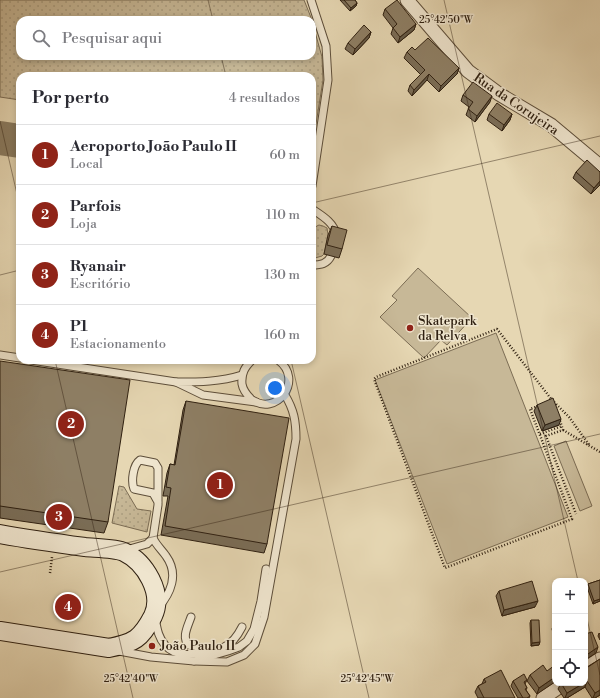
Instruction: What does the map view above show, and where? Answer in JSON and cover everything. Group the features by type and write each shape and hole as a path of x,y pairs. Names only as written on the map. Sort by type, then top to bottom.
{"main road":[{"path":"0,534 54,543 123,551 138,561 149,575 155,594 154,612 143,633 133,641 123,646 109,648 0,631"}],"street":[{"name":"Rua da Corujeira","path":"406,0 468,71 499,94 551,125 600,166"},
{"path":"588,667 600,659"},
{"path":"543,698 561,686"}],"lane":[{"path":"311,0 326,46 328,80 316,160"},
{"path":"316,212 332,224 336,232 336,237"},
{"path":"316,265 324,264 332,256"},
{"path":"0,355 16,357"},
{"path":"57,364 176,382 210,382 226,380 242,375"},
{"path":"247,364 242,375 242,386 247,396 256,402"},
{"path":"176,382 203,395 266,404 277,402 285,394 289,385 289,374 284,364"},
{"path":"109,648 138,655 194,662 227,662 244,655 255,644 264,617 296,439 294,414 292,406 285,394"},
{"path":"123,551 147,544 153,538 158,502 157,465 155,463 140,460 135,466 134,489 153,494 158,502"},
{"path":"153,538 168,557 171,564 173,578 166,599 154,612 158,634 165,645 178,654 188,655 224,648 236,638 242,626"},
{"path":"194,662 239,647 246,640 255,624 261,601 266,569"},
{"path":"191,617 185,635 186,643 213,650"}],"path":[{"path":"552,400 530,409 572,519 445,568 374,379 376,377 497,329 552,400 569,417 590,446"},
{"path":"552,400 555,407"},
{"path":"557,413 563,430 600,452"},
{"path":"540,434 562,426"},
{"path":"563,430 546,436 576,514"}],"shaded area":[{"path":"0,0 304,0 310,16 16,16 16,60 316,60 316,35 322,57 323,80 316,124 316,72 16,72 16,99 0,97"},
{"path":"319,225 327,228 328,235 324,254 316,258 316,227"},
{"path":"418,268 472,318 447,345 441,340 424,358 380,317 397,300 392,296"},
{"path":"496,333 568,517 447,564 375,380"},
{"path":"566,441 592,506 580,511 554,446"},
{"path":"119,486 124,487 137,509 151,511 147,532 112,523"}],"building":[{"path":"344,0 355,0 357,3 351,8"},
{"path":"397,0 416,24 400,37 393,28 397,24 385,9"},
{"path":"364,25 371,32 355,49 348,43"},
{"path":"428,38 459,68 441,86 429,74 414,90 410,85 425,70 407,52 412,47 415,50"},
{"path":"473,82 492,96 477,116 468,109 473,102 463,95"},
{"path":"497,103 512,114 504,125 489,114"},
{"path":"587,160 600,172 600,181 594,188 576,172"},
{"path":"332,226 347,230 342,249 327,245"},
{"path":"0,361 130,380 108,522 0,506"},
{"path":"553,398 561,419 545,425 537,405"},
{"path":"186,401 289,418 267,544 165,526 171,488 166,487 170,464 175,465"},
{"path":"600,580 600,599 594,601 588,584"},
{"path":"532,581 538,601 504,610 499,591"},
{"path":"531,620 539,620 540,642 532,643"},
{"path":"592,632 598,647 588,654 588,650 588,633"},
{"path":"600,659 600,690 595,693 588,682 588,667"},
{"path":"543,665 547,671 552,667 552,679 539,688 530,675"},
{"path":"501,670 515,698 484,698 478,686 486,682 484,679"},
{"path":"524,674 527,680 524,682 527,688 525,689 530,696 527,698 523,698 513,681"},
{"path":"563,686 579,686 567,693"}],"taxiway":[{"path":"0,138 16,140"}],"place":[{"name":"Skatepark da Relva","path":"410,328"},
{"name":"Parfois","path":"71,424"},
{"name":"Aeroporto João Paulo II","path":"220,485"},
{"name":"Ryanair","path":"59,517"},
{"name":"P1","path":"68,607"},
{"name":"João Paulo II","path":"152,646"}]}
